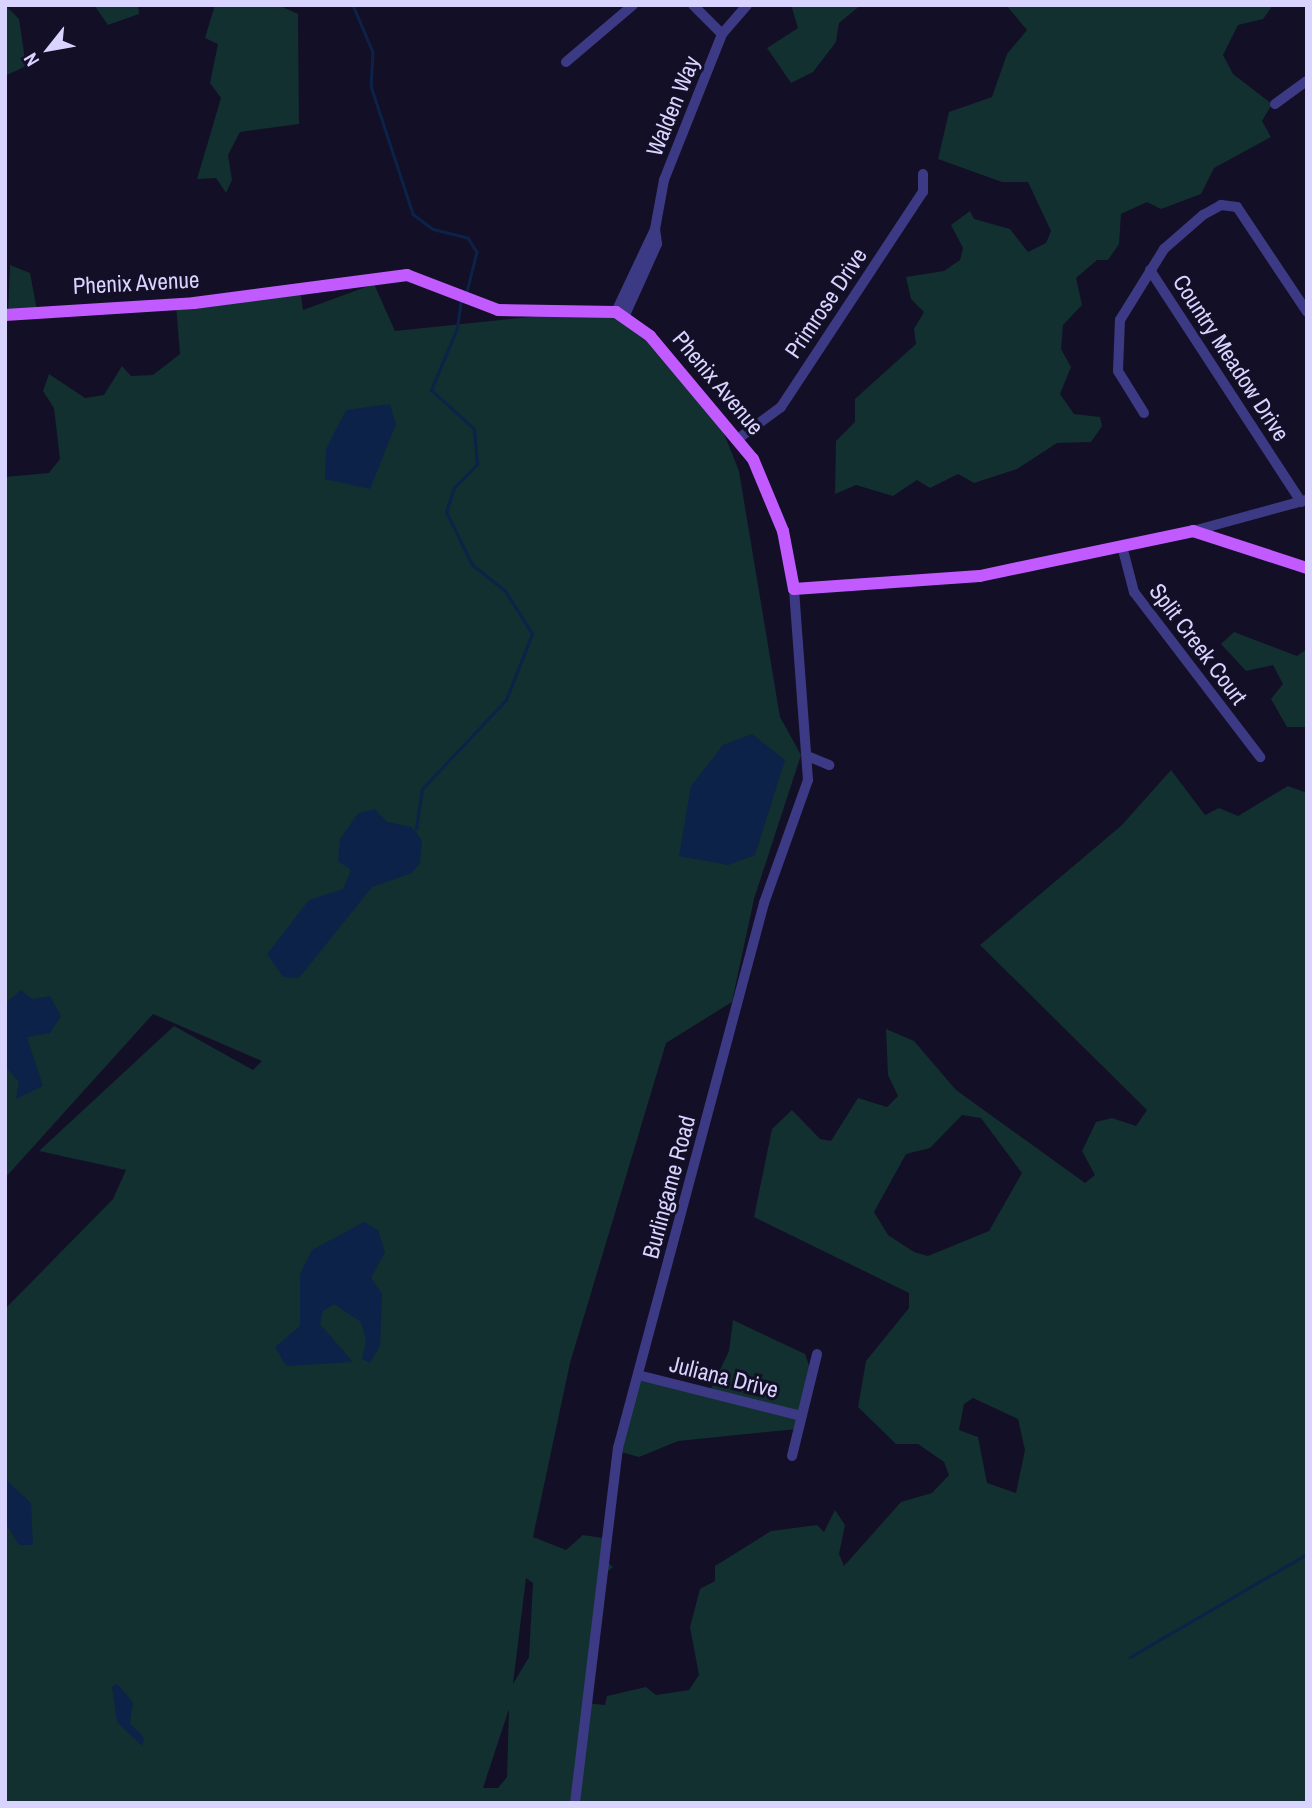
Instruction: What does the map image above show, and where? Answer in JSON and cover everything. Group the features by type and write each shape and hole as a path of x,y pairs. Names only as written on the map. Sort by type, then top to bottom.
{"main road":[{"name":"Phenix Avenue","path":"5,315 194,303 392,276 426,280 503,311 620,314 650,336 739,438 772,495 794,589"},
{"path":"794,589 980,576 1193,531 1307,568"}],"street":[{"path":"566,62 633,5"},
{"path":"694,5 722,34"},
{"name":"Walden Way","path":"620,314 656,229 664,180 722,34 747,5"},
{"path":"1275,104 1307,81"},
{"name":"Primrose Drive","path":"739,438 780,407 923,192 923,174"},
{"path":"1144,414 1118,371 1116,345 1124,308 1180,232 1232,204 1307,313"},
{"name":"Country Meadow Drive","path":"1150,270 1304,501"},
{"path":"1193,531 1304,501"},
{"name":"Split Creek Court","path":"1122,546 1134,592 1260,757"},
{"name":"Burlingame Road","path":"575,1803 609,1492 753,942 808,780 810,757 794,589"},
{"path":"810,757 829,765"},
{"path":"792,1456 817,1354"},
{"name":"Juliana Drive","path":"638,1375 801,1416"}],"green space":[{"path":"5,5 19,19 26,66 5,76"},
{"path":"94,5 138,5 139,14 108,25"},
{"path":"215,5 278,5 298,14 299,124 240,132 228,155 232,180 226,193 216,178 197,179 221,98 210,83 218,44 205,38"},
{"path":"791,5 861,5 839,23 836,42 813,72 791,83 767,48 798,28"},
{"path":"1006,5 1273,5 1263,19 1238,25 1223,55 1233,74 1272,104 1262,121 1271,137 1214,168 1201,194 1161,209 1147,202 1121,214 1119,244 1108,260 1097,260 1076,278 1082,305 1063,325 1061,349 1071,367 1060,394 1074,414 1100,417 1102,426 1091,442 1057,443 1017,469 974,483 958,474 930,488 917,480 893,496 856,485 835,494 836,441 855,422 855,399 916,344 914,329 924,312 911,299 906,277 944,271 960,260 963,248 951,225 970,211 974,219 1010,229 1028,252 1046,243 1051,231 1028,182 1002,182 938,159 949,112 992,97 1007,54 1027,30"},
{"path":"10,265 30,273 37,310 8,315"},
{"path":"374,284 395,331 607,309 648,342 719,421 739,471 780,717 801,755 754,899 732,1002 666,1043 570,1363 533,1537 566,1550 583,1535 603,1538 601,1556 613,1567 598,1579 585,1703 605,1705 607,1696 646,1687 656,1695 689,1690 699,1675 690,1627 700,1589 715,1581 715,1566 771,1531 817,1525 824,1532 835,1510 845,1525 839,1554 844,1566 901,1502 932,1493 949,1475 944,1462 918,1444 896,1444 858,1407 866,1361 909,1308 909,1293 754,1217 772,1129 792,1110 820,1139 831,1141 858,1098 887,1107 898,1096 888,1075 886,1029 914,1041 956,1090 1085,1183 1095,1175 1082,1151 1096,1122 1112,1118 1136,1126 1147,1110 980,945 1121,826 1171,770 1205,815 1219,808 1238,816 1288,786 1307,793 1307,1803 5,1803 5,1309 113,1199 126,1170 39,1151 174,1026 253,1070 262,1061 153,1014 5,1178 5,477 49,473 60,459 54,408 43,391 49,374 85,398 104,395 122,366 131,376 153,375 180,354 176,305 300,288 303,310","holes":["962,1115 981,1118 1022,1173 989,1231 928,1256 914,1252 888,1235 874,1212 906,1154 930,1148","973,1398 1018,1419 1025,1450 1016,1493 987,1483 978,1437 959,1430 964,1404","526,1578 533,1583 529,1657 513,1684","509,1709 507,1777 498,1788 483,1788"]},
{"path":"1234,632 1297,656 1307,649 1307,727 1287,727 1271,699 1283,684 1273,665 1246,671 1221,644"},
{"path":"733,1320 805,1354 811,1371 797,1429 678,1441 639,1457 617,1451 637,1376 709,1393 729,1351"}],"water":[{"path":"390,404 396,424 370,489 325,479 326,449 346,410"},
{"path":"752,734 785,760 755,855 728,865 679,856 691,786 723,745"},
{"path":"375,809 387,822 412,827 422,840 420,863 412,873 372,887 299,978 283,977 267,954 309,900 343,889 351,870 338,861 340,839 358,813"},
{"path":"21,990 32,999 50,996 61,1016 50,1033 27,1037 43,1086 16,1099 19,1082 5,1066 5,1004"},
{"path":"364,1222 378,1230 385,1252 371,1278 382,1294 380,1346 370,1363 362,1359 366,1340 361,1322 334,1304 323,1311 320,1324 353,1362 286,1366 275,1347 300,1326 300,1274 312,1250"},
{"path":"5,1479 31,1503 33,1545 19,1545 5,1522"},
{"path":"117,1684 133,1702 130,1723 144,1738 142,1746 117,1722 112,1687"}],"waterway":[{"path":"353,5 373,52 371,86 413,214 433,229 468,238 477,252 467,292"},
{"path":"416,829 422,789 506,700 532,634 505,591 472,565 446,512 454,488 477,464 474,429 431,390 457,328 461,301"},
{"path":"1130,1657 1307,1554"}]}
